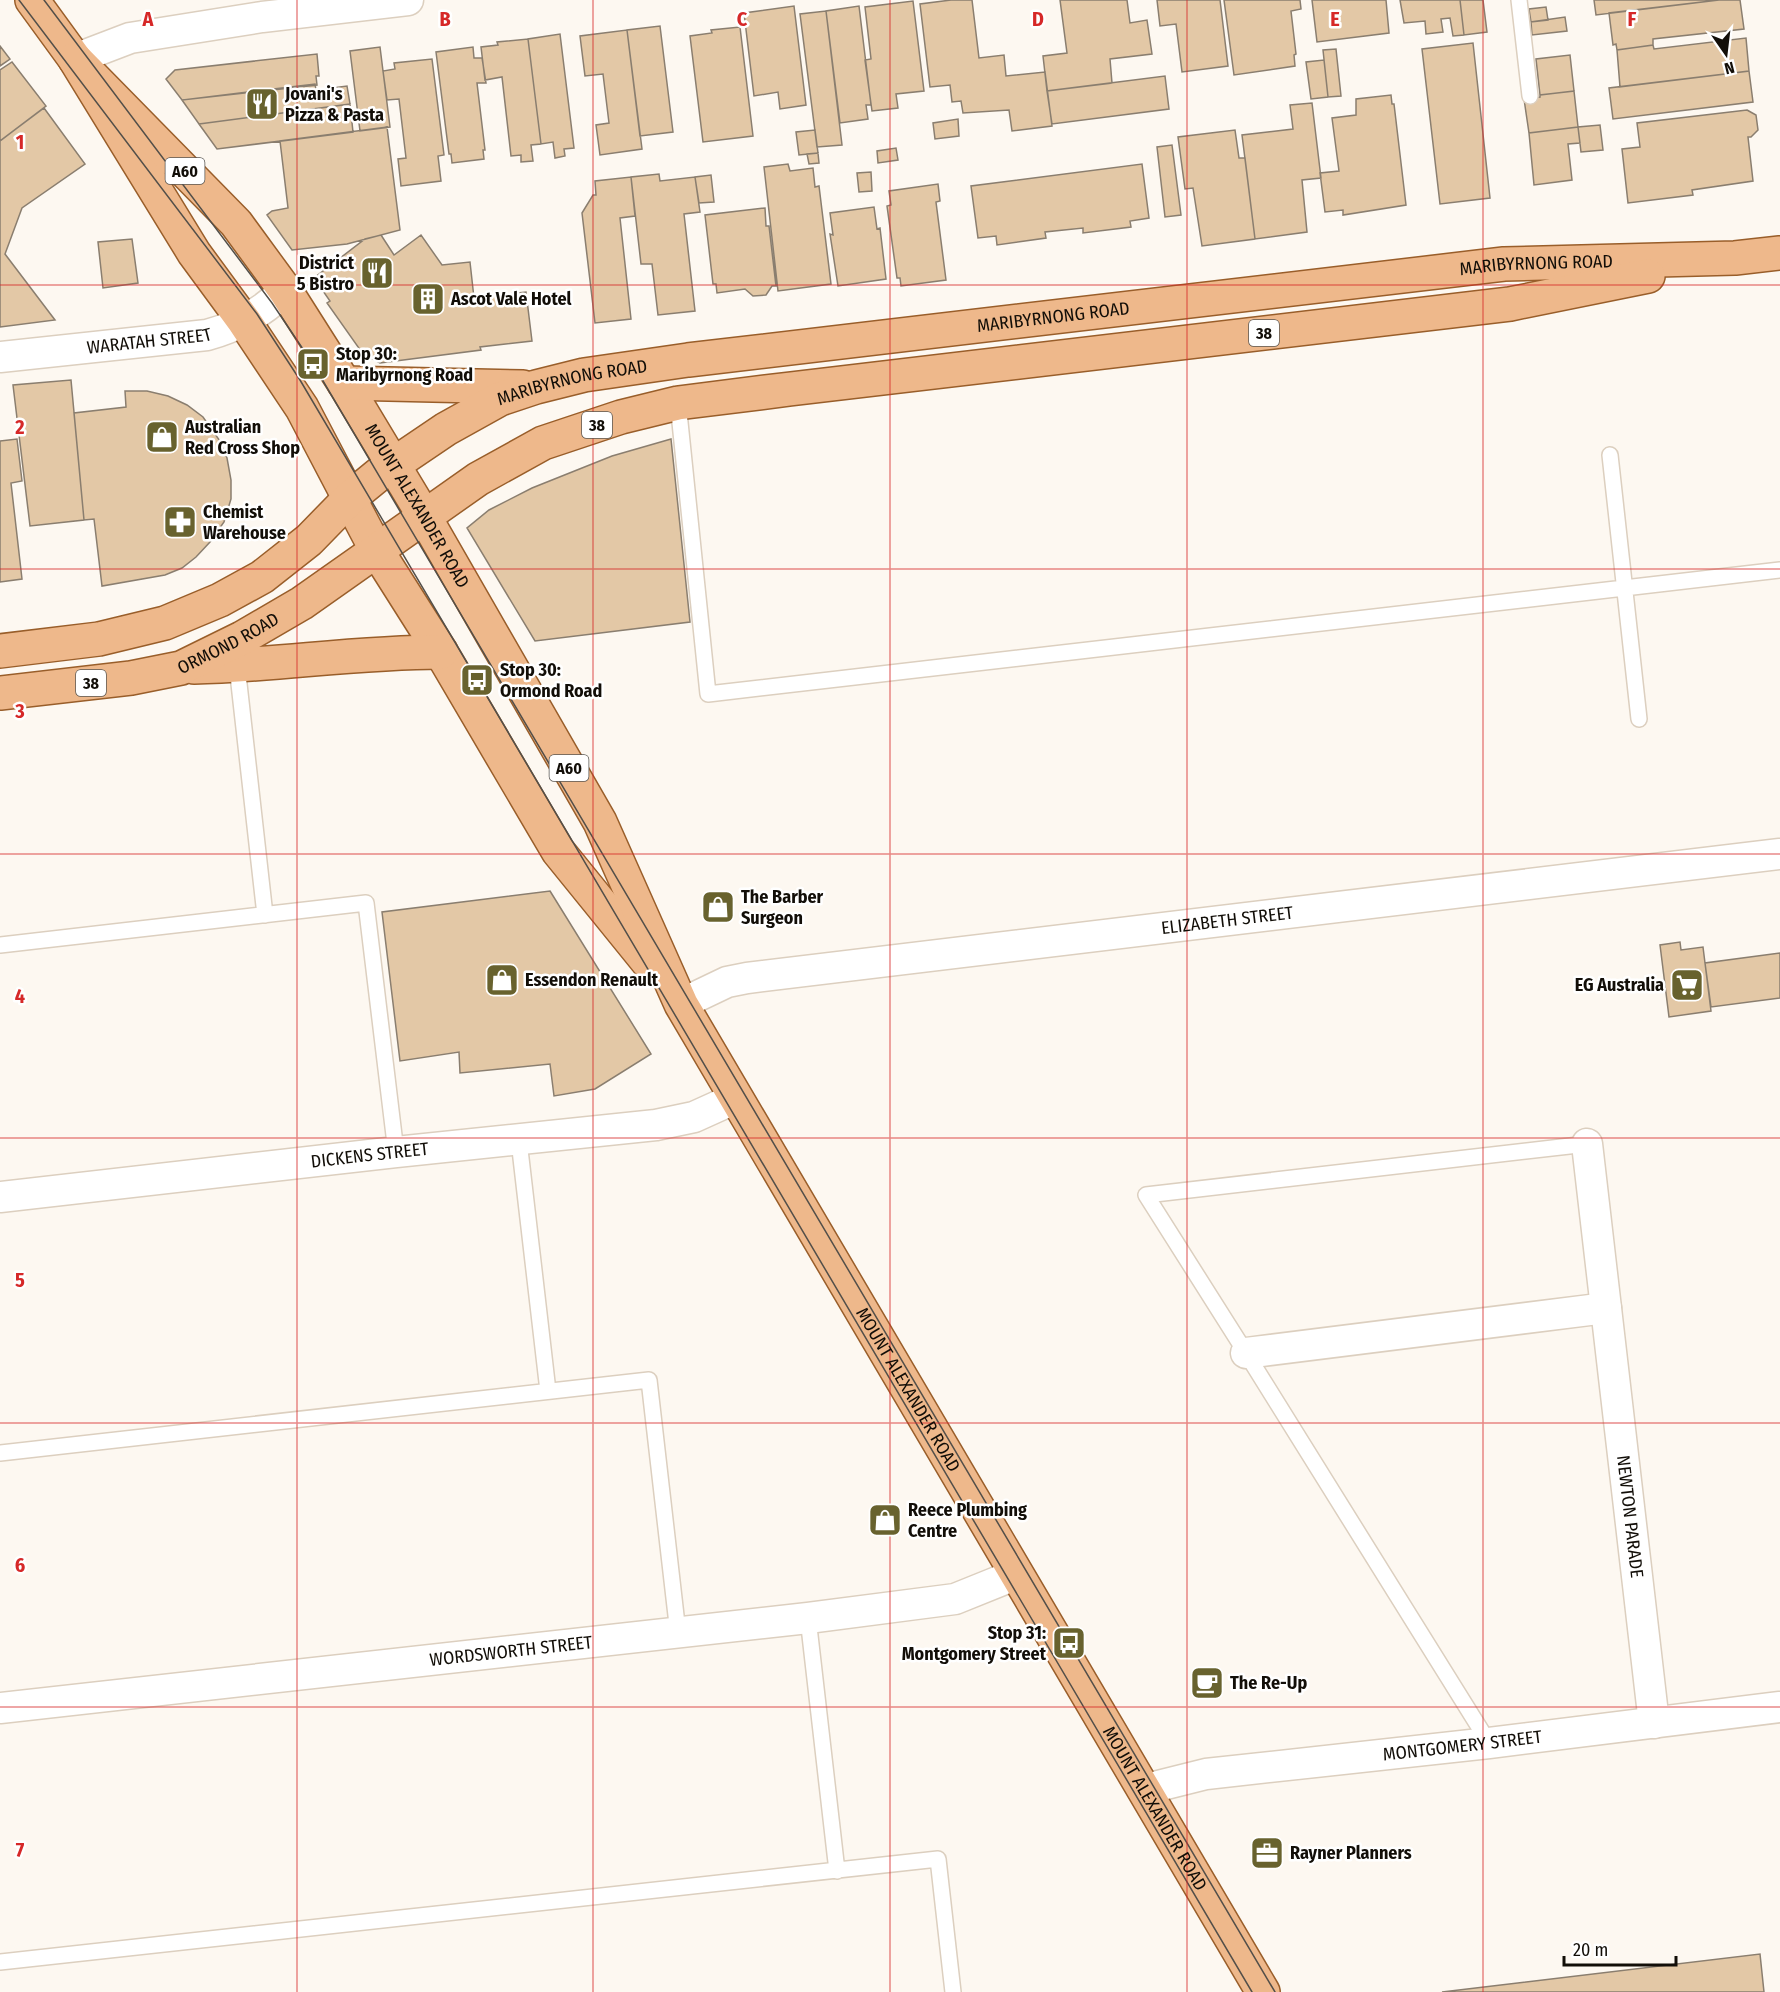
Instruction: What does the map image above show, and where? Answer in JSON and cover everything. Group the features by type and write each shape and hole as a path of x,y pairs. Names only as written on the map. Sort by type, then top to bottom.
{"main road":[{"name":"MOUNT ALEXANDER ROAD","path":"32,0 75,59 194,253 244,321 302,408 377,551 441,652 558,851 681,1004"},
{"name":"MOUNT ALEXANDER ROAD","path":"75,59 236,224 285,290 344,383 424,516 600,822 681,1004 1263,1992"},
{"name":"MARIBYRNONG ROAD","path":"393,465 446,429 491,404 536,387 584,375 688,360 1504,264 1735,258 1780,253"},
{"name":"MARIBYRNONG ROAD","path":"424,516 478,479 543,443 621,417 678,404 1510,304 1735,258"},
{"path":"344,383 536,387"},
{"name":"38","path":"0,651 99,639 165,623 220,600 262,577 302,546 350,498 393,465"},
{"name":"ORMOND ROAD","path":"0,693 131,678 181,668 242,638 302,603 424,516"},
{"path":"181,668 237,666 387,652 441,652"}],"street":[{"path":"75,59 130,38 261,9 408,0"},
{"name":"WARATAH STREET","path":"0,357 207,335 244,321 272,303 285,290"},
{"name":"ELIZABETH STREET","path":"681,1004 727,982 747,978 1780,854"},
{"name":"DICKENS STREET","path":"0,1197 396,1152 519,1141 678,1121 694,1117 735,1098"},
{"name":"NEWTON PARADE","path":"1587,1144 1654,1723"},
{"path":"1246,1353 1606,1308"},
{"name":"WORDSWORTH STREET","path":"0,1708 678,1633 955,1599 1017,1574"},
{"name":"MONTGOMERY STREET","path":"1146,1792 1154,1787 1206,1774 1489,1743 1780,1707"}],"lane":[{"path":"1519,0 1530,96"},
{"path":"678,404 708,694 1780,570"},
{"path":"1610,455 1639,719"},
{"path":"237,666 265,915"},
{"path":"0,945 366,903 396,1152"},
{"path":"519,1141 548,1391"},
{"path":"1489,1743 1146,1195 1587,1144"},
{"path":"0,1453 649,1380 678,1633"},
{"path":"808,1618 837,1871"},
{"path":"0,1962 938,1859 953,1992"}],"building":[{"path":"972,0 979,58 1004,55 1006,76 1045,72 1052,126 1012,131 1009,110 963,113 961,101 952,102 950,85 930,87 920,4"},
{"path":"1060,0 1127,0 1130,23 1147,20 1152,54 1110,59 1112,83 1047,91 1043,56 1067,53"},
{"path":"1157,0 1220,0 1228,66 1182,72 1176,24 1160,26"},
{"path":"1224,0 1300,0 1301,9 1291,11 1296,54 1294,55 1295,66 1234,75"},
{"path":"1312,0 1386,0 1389,33 1317,42"},
{"path":"1400,0 1460,0 1464,35 1453,36 1450,18 1441,19 1443,32 1426,34 1425,21 1404,23"},
{"path":"1460,0 1483,0 1487,32 1464,35"},
{"path":"1594,0 1719,0 1596,15"},
{"path":"1719,0 1740,0 1744,29 1653,39 1653,45 1617,50 1616,44 1613,45 1609,13"},
{"path":"913,1 924,91 896,94 898,108 872,111 865,60 871,59 865,7"},
{"path":"794,6 806,105 780,109 778,92 754,96 744,13"},
{"path":"859,6 871,105 866,105 868,119 840,123 826,11"},
{"path":"1546,7 1548,20 1531,22 1529,9"},
{"path":"826,11 842,145 817,147 800,14"},
{"path":"1565,17 1567,31 1532,35 1531,22"},
{"path":"660,26 673,132 640,136 627,30"},
{"path":"740,27 753,136 703,142 690,36 712,33 711,30"},
{"path":"627,30 642,149 600,155 596,125 609,123 603,74 585,76 580,36"},
{"path":"560,34 574,148 564,149 565,156 555,158 553,142 541,144 528,39"},
{"path":"1746,38 1749,71 1620,87 1617,50 1653,45 1654,49"},
{"path":"528,39 541,144 531,145 533,161 521,162 521,155 511,156 502,77 485,80 481,47 498,45 497,42"},
{"path":"1473,43 1490,198 1440,204 1422,49"},
{"path":"0,46 10,59 0,66"},
{"path":"380,47 390,127 360,131 350,51"},
{"path":"473,47 474,58 482,58 486,83 477,83 485,150 483,150 484,159 452,163 436,52"},
{"path":"1336,49 1341,96 1328,97 1323,50"},
{"path":"317,54 319,76 316,76 317,85 182,100 166,79 175,70"},
{"path":"1570,55 1574,91 1540,95 1536,59"},
{"path":"432,59 444,155 438,156 441,181 401,186 398,159 406,158 399,99 387,100 383,71 395,69 394,63"},
{"path":"1324,60 1328,97 1311,99 1306,62"},
{"path":"12,62 46,106 0,141 0,70"},
{"path":"1749,71 1753,102 1613,119 1609,88"},
{"path":"1165,76 1169,109 1052,124 1047,91"},
{"path":"315,84 316,90 347,86 350,104 199,124 182,100"},
{"path":"1574,91 1578,127 1529,133 1524,99"},
{"path":"1391,95 1406,205 1343,215 1343,210 1325,212 1320,173 1339,171 1332,118 1356,115 1356,99"},
{"path":"1312,103 1321,178 1302,180 1307,232 1255,239 1242,135 1293,129 1290,105"},
{"path":"350,104 353,132 217,149 199,124"},
{"path":"44,108 85,164 22,208 5,254 55,320 0,327 0,141"},
{"path":"1747,110 1756,115 1758,130 1748,137 1753,181 1692,190 1693,195 1628,203 1622,149 1640,147 1637,123"},
{"path":"958,119 959,136 935,139 933,123"},
{"path":"1600,125 1603,150 1581,152 1578,127"},
{"path":"387,127 400,230 347,244 292,250 267,215 272,211 288,208 280,141"},
{"path":"1578,127 1580,143 1568,144 1572,180 1534,185 1529,133"},
{"path":"815,130 818,153 799,155 796,132"},
{"path":"1235,130 1239,158 1245,158 1255,239 1202,246 1193,188 1185,189 1178,137"},
{"path":"1172,145 1181,215 1165,217 1157,147"},
{"path":"896,148 898,160 878,163 877,151"},
{"path":"818,153 819,163 809,164 807,154"},
{"path":"788,164 790,171 813,168 815,187 819,186 831,284 778,291 764,167"},
{"path":"1142,164 1149,218 1130,221 1131,227 1083,233 1083,228 1045,232 1046,238 997,245 996,236 978,238 971,186"},
{"path":"871,172 872,191 859,192 857,173"},
{"path":"659,174 660,181 695,177 700,212 684,214 695,311 658,315 652,264 641,264 631,177"},
{"path":"711,175 714,202 699,203 695,177"},
{"path":"631,177 635,216 620,218 631,319 595,323 582,213 593,195 596,195 595,181"},
{"path":"938,184 940,201 936,202 946,280 901,286 900,278 897,278 887,206 891,205 889,191"},
{"path":"874,207 877,229 880,228 886,279 838,286 830,234 833,235 830,213"},
{"path":"765,208 776,286 772,286 766,295 753,296 745,289 717,293 716,284 713,284 705,215"},
{"name":"Ascot Vale Hotel","path":"381,235 394,255 421,235 442,265 470,262 474,298 526,292 532,341 380,363 363,354 327,303 330,301 314,278 365,239"},
{"path":"132,239 138,283 103,288 98,242"},
{"path":"71,380 84,520 30,526 13,385"},
{"path":"125,391 147,391 168,396 187,405 203,417 220,441 227,458 231,480 231,499 224,522 210,542 182,568 165,575 102,586 94,519 84,520 74,413 126,407"},
{"path":"17,439 22,481 11,483 22,579 0,582 0,441"},
{"path":"671,439 690,622 535,641 467,528 489,510 532,488 612,456"},
{"path":"550,891 651,1054 595,1089 554,1096 550,1064 460,1073 459,1052 400,1061 382,912"},
{"name":"EG Australia","path":"1680,942 1681,950 1703,947 1711,1011 1669,1017 1660,945"},
{"path":"1780,953 1780,998 1711,1007 1705,963"},
{"path":"1760,1954 1764,1992 1442,1992"}],"tram line":[{"path":"19,0 257,314 300,380 1252,1992"},
{"path":"44,0 272,303 313,364 1275,1992"}],"place":[{"name":"Jovani's Pizza & Pasta","path":"262,104"},
{"name":"District 5 Bistro","path":"377,273"},
{"name":"Ascot Vale Hotel","path":"428,299"},
{"name":"Stop 30: Maribyrnong Road","path":"313,364"},
{"name":"Australian Red Cross Shop","path":"162,437"},
{"name":"Chemist Warehouse","path":"180,522"},
{"name":"Stop 30: Ormond Road","path":"477,680"},
{"name":"The Barber Surgeon","path":"718,907"},
{"name":"Essendon Renault","path":"502,980"},
{"name":"EG Australia","path":"1687,985"},
{"name":"Reece Plumbing Centre","path":"885,1520"},
{"name":"Stop 31: Montgomery Street","path":"1069,1643"},
{"name":"The Re-Up","path":"1207,1683"},
{"name":"Rayner Planners","path":"1267,1853"}]}
